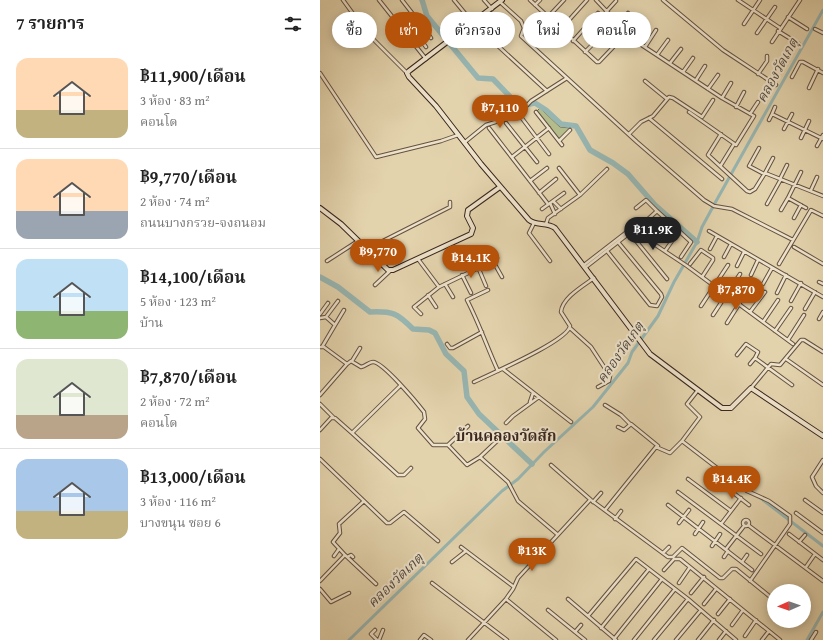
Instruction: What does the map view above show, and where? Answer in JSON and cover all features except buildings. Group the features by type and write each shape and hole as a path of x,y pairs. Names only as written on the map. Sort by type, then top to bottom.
{"street":[{"path":"343,0 367,33 407,74 529,220 534,223 546,224 555,228 637,334 650,354 722,408 728,409 734,406 772,364 780,365 800,340 804,340 823,352"},
{"path":"379,0 389,12"},
{"path":"402,0 411,12"},
{"path":"454,0 464,12"},
{"path":"484,0 492,9"},
{"path":"530,0 543,12"},
{"path":"535,5 540,0"},
{"path":"553,12 564,0"},
{"path":"574,14 587,0"},
{"path":"596,0 606,12 616,1"},
{"path":"663,0 723,50 776,85"},
{"path":"738,0 799,44"},
{"path":"744,24 760,0"},
{"path":"772,42 800,0"},
{"path":"488,12 501,1 523,22 524,28 521,36 667,169 710,205 732,209 792,240"},
{"path":"757,33 775,7"},
{"path":"788,17 807,29"},
{"path":"815,29 823,33"},
{"path":"651,38 656,30"},
{"path":"574,40 582,31"},
{"path":"657,55 668,40"},
{"path":"574,42 597,62 599,62 612,48"},
{"path":"417,48 426,59"},
{"path":"407,74 441,48"},
{"path":"502,48 521,64 547,91"},
{"path":"586,52 590,48"},
{"path":"646,48 736,107 754,116 737,145 734,144 721,165"},
{"path":"670,63 681,49"},
{"path":"758,74 767,61 767,56"},
{"path":"683,72 693,58"},
{"path":"792,77 800,62 818,69 823,73"},
{"path":"696,80 705,66"},
{"path":"809,88 818,69"},
{"path":"320,73 376,157 441,141 458,135"},
{"path":"708,89 718,75"},
{"path":"464,143 486,125 518,115 531,101 567,78"},
{"path":"645,81 667,99"},
{"path":"722,98 731,83"},
{"path":"736,107 744,92"},
{"path":"628,134 641,122 653,116 667,99 673,98 702,117 713,100"},
{"path":"750,114 758,102"},
{"path":"769,120 774,107"},
{"path":"536,112 562,145"},
{"path":"689,112 734,144"},
{"path":"772,114 822,137 817,146"},
{"path":"784,129 792,114"},
{"path":"521,117 549,154"},
{"path":"649,118 722,179"},
{"path":"801,138 809,122"},
{"path":"506,123 537,162"},
{"path":"489,128 539,193 554,209 555,214"},
{"path":"512,157 550,128"},
{"path":"559,140 570,130"},
{"path":"721,134 708,155 733,179 750,192 755,189 773,158"},
{"path":"759,148 749,166 764,174 796,184 823,196"},
{"path":"767,204 781,179 787,164"},
{"path":"530,181 546,168"},
{"path":"559,168 580,196"},
{"path":"546,224 547,219 580,196 607,169"},
{"path":"781,210 802,172"},
{"path":"811,190 817,177"},
{"path":"539,193 556,179"},
{"path":"375,285 391,270 471,234 473,225 467,216 468,210 500,187"},
{"path":"542,209 564,193"},
{"path":"788,198 806,208"},
{"path":"636,208 646,200 691,242 681,257"},
{"path":"553,201 561,209"},
{"path":"367,249 450,207 450,202"},
{"path":"554,209 557,206"},
{"path":"794,218 800,206"},
{"path":"320,208 334,218 384,266 391,270"},
{"path":"779,264 811,210 823,216"},
{"path":"585,266 628,231 646,221 657,211"},
{"path":"639,234 646,221"},
{"path":"652,243 667,221"},
{"path":"534,223 529,233 550,261"},
{"path":"632,228 726,294 793,344"},
{"path":"628,231 667,279"},
{"path":"665,251 679,231"},
{"path":"709,231 823,297"},
{"path":"616,242 630,234 639,234"},
{"path":"710,249 717,236"},
{"path":"327,261 358,241"},
{"path":"605,251 650,305 657,306 662,297 661,294 616,242"},
{"path":"724,258 731,244"},
{"path":"794,247 823,264"},
{"path":"690,264 701,250 713,258 702,277"},
{"path":"737,266 744,252"},
{"path":"421,314 414,307 428,295 439,287 497,258"},
{"path":"418,259 439,287"},
{"path":"751,275 758,260"},
{"path":"492,261 502,277"},
{"path":"701,306 728,265"},
{"path":"478,268 486,286"},
{"path":"763,284 772,268"},
{"path":"713,315 740,274"},
{"path":"462,275 471,293"},
{"path":"777,293 786,276"},
{"path":"594,278 573,295 562,308 561,312 570,328 591,347 610,376 609,381 598,387"},
{"path":"727,323 753,282"},
{"path":"791,301 801,283"},
{"path":"445,284 453,297"},
{"path":"488,290 467,300 498,371"},
{"path":"750,312 765,292"},
{"path":"805,309 815,292"},
{"path":"428,295 436,307"},
{"path":"763,322 778,300"},
{"path":"320,318 326,317 338,301"},
{"path":"320,314 328,303"},
{"path":"775,331 791,308"},
{"path":"344,310 321,347 348,364"},
{"path":"819,319 823,312"},
{"path":"788,340 804,315"},
{"path":"326,317 335,325"},
{"path":"474,382 503,369 552,343 566,334 570,328"},
{"path":"447,344 450,348 453,348 482,332"},
{"path":"736,355 746,344 758,352 750,364"},
{"path":"320,395 352,361 360,348"},
{"path":"755,358 792,385"},
{"path":"786,359 823,385"},
{"path":"352,361 361,367 372,362 378,364 400,386 426,415 425,419 419,425 419,430 433,445 448,445 468,426"},
{"path":"503,369 571,422"},
{"path":"352,434 400,386"},
{"path":"751,388 823,436"},
{"path":"605,405 621,415 658,447 670,453 682,442 700,417 687,404 698,390"},
{"path":"530,402 533,393"},
{"path":"506,423 530,402 539,397"},
{"path":"320,404 398,475 404,475 411,468"},
{"path":"320,430 333,417"},
{"path":"618,427 624,430 630,424"},
{"path":"448,445 467,465 480,457 497,441"},
{"path":"682,442 746,490 769,501 790,516 790,524 750,581"},
{"path":"605,510 639,466 658,447"},
{"path":"480,457 508,482 516,500 557,534"},
{"path":"320,459 388,524 401,513 405,512 438,541"},
{"path":"823,460 813,474 812,480 823,493"},
{"path":"551,465 592,501 637,535 648,540 663,553 671,557 682,548 718,576 723,578 733,569 767,594"},
{"path":"819,466 823,469"},
{"path":"688,479 731,511"},
{"path":"722,484 749,505"},
{"path":"468,640 483,622 506,599 518,578 557,534 601,492"},
{"path":"678,492 761,554"},
{"path":"721,524 741,498"},
{"path":"805,500 823,513"},
{"path":"364,501 339,524 340,533 333,542 376,584"},
{"path":"668,505 752,570"},
{"path":"679,523 689,510"},
{"path":"615,519 621,512"},
{"path":"796,513 822,531"},
{"path":"744,526 743,522 746,520 748,525 823,581"},
{"path":"695,534 703,522"},
{"path":"724,557 736,535 744,526 748,525"},
{"path":"712,546 720,534"},
{"path":"789,534 823,560"},
{"path":"799,542 805,535"},
{"path":"461,547 514,586"},
{"path":"663,553 669,547"},
{"path":"334,556 339,549"},
{"path":"452,562 466,552"},
{"path":"742,562 747,554"},
{"path":"806,567 815,554"},
{"path":"320,581 346,556 351,555 353,557"},
{"path":"664,570 677,558 704,577 716,589 780,640"},
{"path":"588,616 634,560 638,560 714,620 736,640"},
{"path":"679,583 690,567"},
{"path":"601,628 649,569"},
{"path":"691,593 704,577"},
{"path":"568,599 615,639 662,579"},
{"path":"432,583 507,640"},
{"path":"634,640 675,589"},
{"path":"704,604 716,589"},
{"path":"320,590 332,602 349,593"},
{"path":"506,599 556,640"},
{"path":"654,640 688,599"},
{"path":"718,614 730,599"},
{"path":"548,610 585,640"},
{"path":"676,640 701,610"},
{"path":"732,625 744,610"},
{"path":"698,640 714,620"},
{"path":"744,636 756,620"},
{"path":"575,632 581,625"},
{"path":"375,630 371,634 378,640 383,630"},
{"path":"719,640 726,631"},
{"path":"762,640 769,631"},
{"path":"811,640 816,632"},
{"path":"420,640 424,635 431,640"}],"green space":[{"path":"540,108 560,127 570,128 558,141 536,112"}],"waterway":[{"path":"422,0 427,16 478,78 493,79 519,106 535,103 546,110 561,124 576,126 590,150 613,163 628,174 655,205 697,242"},
{"name":"คลองวัดเกตุ","path":"349,640 502,491 518,479 544,452 593,407 628,363 632,352 658,316 674,282 697,242 702,227 823,10"},
{"path":"320,277 338,287 370,312 394,314 403,319 413,329 429,330 435,333 446,354 464,371 467,397 479,414 532,464"},
{"path":"763,500 823,546"},
{"path":"807,640 823,612"}],"district":[{"name":"บ้านคลองวัดสัก","path":"506,435"}]}
